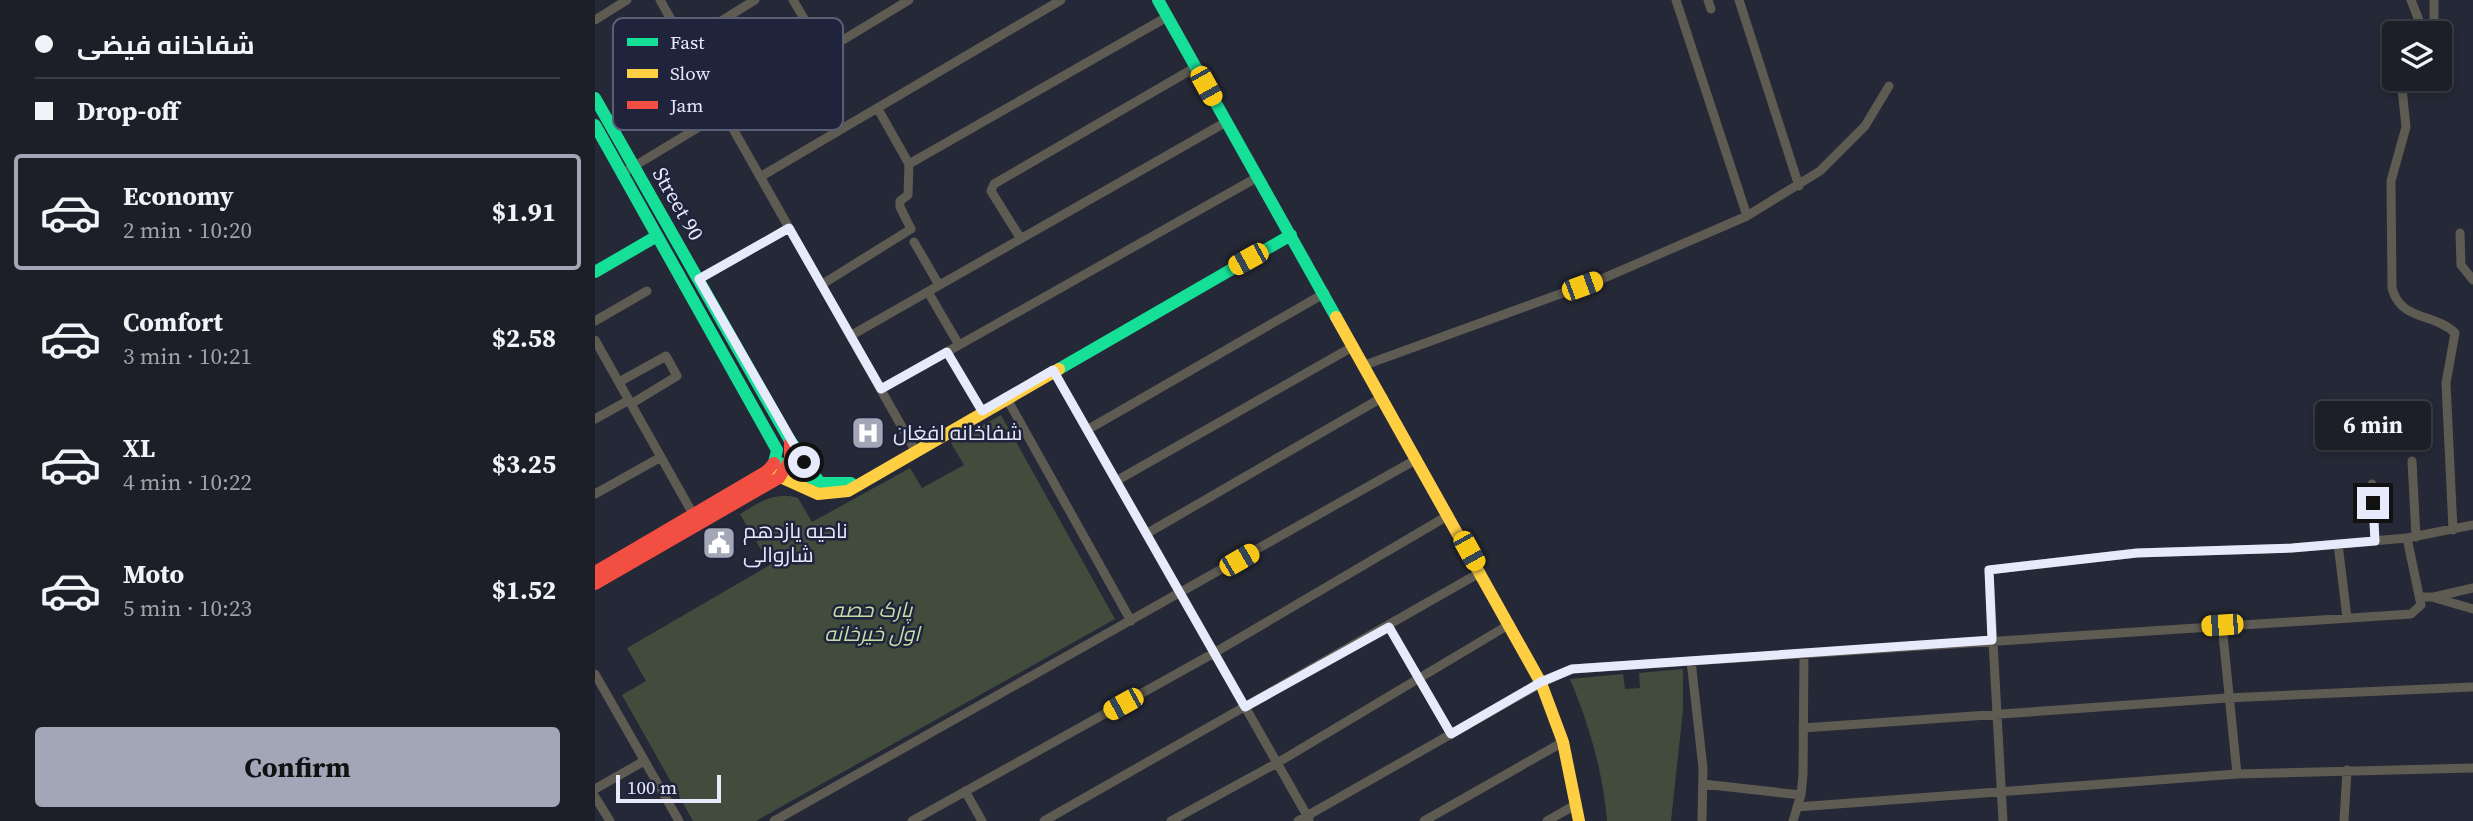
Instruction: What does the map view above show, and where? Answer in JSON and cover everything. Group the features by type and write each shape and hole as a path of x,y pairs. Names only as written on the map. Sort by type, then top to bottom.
{"main road":[{"path":"1158,0 1256,178 1355,346 1541,682 1563,742 1579,821"},
{"name":"Street 90","path":"595,98 656,233 777,465"},
{"name":"Street 90","path":"595,125 628,170 699,279 789,439 820,483"},
{"path":"595,264 656,233"},
{"path":"595,272 656,233"},
{"path":"777,465 807,491 828,495 848,491 1006,397 1291,235"},
{"path":"595,584 777,465 791,453 789,439"},
{"path":"777,465 820,483 840,486 858,483"},
{"path":"595,572 659,540 693,514 777,465"}],"street":[{"path":"595,20 627,0"},
{"path":"660,0 670,18"},
{"path":"726,18 755,0"},
{"path":"793,0 804,18"},
{"path":"843,40 909,0"},
{"path":"843,129 1061,0"},
{"path":"1675,0 1747,216"},
{"path":"1739,0 1799,186"},
{"path":"2411,0 2419,21"},
{"path":"2434,0 2434,21"},
{"path":"909,164 1167,17"},
{"path":"1021,239 991,191 994,184 1196,67"},
{"path":"1365,365 1604,278 1747,216 1820,171 1865,126 1889,86"},
{"path":"2402,91 2406,127 2391,181 2392,288 2394,298 2406,311 2455,332 2446,383 2453,530"},
{"path":"821,285 911,229 899,207 900,201 908,195 909,164 878,109"},
{"path":"850,336 1226,122"},
{"path":"628,170 695,130"},
{"path":"733,130 915,450"},
{"path":"759,177 841,130"},
{"path":"881,389 1256,178"},
{"path":"699,279 789,228"},
{"path":"2460,233 2460,262 2473,280"},
{"path":"914,242 939,285"},
{"path":"595,321 647,291"},
{"path":"928,292 960,345"},
{"path":"1087,430 1325,293"},
{"path":"1116,481 1355,346"},
{"path":"596,347 619,382 693,514"},
{"path":"947,352 982,411"},
{"path":"595,419 677,376 677,372 665,357 619,382"},
{"path":"1053,370 1277,762 1305,819 1541,682 1572,669 2411,614 2418,611 2420,597 2411,538 2412,461"},
{"path":"1006,397 1131,621"},
{"path":"1146,534 1383,397"},
{"path":"595,494 661,457"},
{"path":"774,821 1417,459"},
{"path":"2372,484 2375,541"},
{"path":"912,821 1214,653 1449,515"},
{"path":"2003,821 1989,570 2137,553 2411,538 2473,525"},
{"path":"2338,544 2347,618"},
{"path":"1044,821 1389,627 1481,572"},
{"path":"2420,597 2434,597 2473,588"},
{"path":"2434,597 2473,609"},
{"path":"1171,821 1277,762 1510,624"},
{"path":"2222,625 2227,698 2237,774"},
{"path":"1389,627 1451,734"},
{"path":"1793,821 1801,795 1804,654"},
{"path":"1691,661 1703,784 1702,821"},
{"path":"595,674 674,819"},
{"path":"1803,728 2227,698 2473,687"},
{"path":"1425,821 1563,742"},
{"path":"595,789 644,761"},
{"path":"1797,807 2237,774 2473,768"},
{"path":"2344,821 2347,770"},
{"path":"1703,784 1801,795"},
{"path":"965,791 982,821"},
{"path":"595,797 610,821"},
{"path":"1547,821 1577,804"}],"green space":[{"name":"پارک حصه اول خیرخانه","path":"1001,415 1115,619 756,821 693,821 622,695 646,681 627,648 770,565 740,514 754,505 775,497 798,498 812,522 910,468 922,488 964,465 951,443"},
{"path":"1683,669 1683,710 1671,821 1607,821 1594,748 1570,679 1623,674 1625,689 1640,688 1639,673"}],"traffic: fast":[{"path":"1158,0 1336,317"},
{"path":"595,98 613,130"},
{"path":"595,125 777,450 774,463"},
{"path":"613,130 789,439 820,483"},
{"path":"1059,369 1291,235"},
{"path":"595,272 657,236"},
{"path":"780,463 822,483 851,483"}],"traffic: slow":[{"path":"1336,317 1541,683 1563,742 1579,821"},
{"path":"767,471 818,494 848,491 1059,369"}],"traffic: jam":[{"path":"595,584 779,478 790,460 790,443"},
{"path":"595,572 767,471 774,463"}],"place":[{"name":"شفاخانه افغان","path":"868,433"},
{"name":"ناحیه یازدهم شاروالی","path":"719,543"}],"route":[{"path":"804,462 699,279 789,228 881,389 947,352 982,411 1053,370 1245,707 1389,627 1451,734 1541,682 1572,669 1992,640 1989,570 2137,553 2292,548 2375,541 2373,503"}]}
